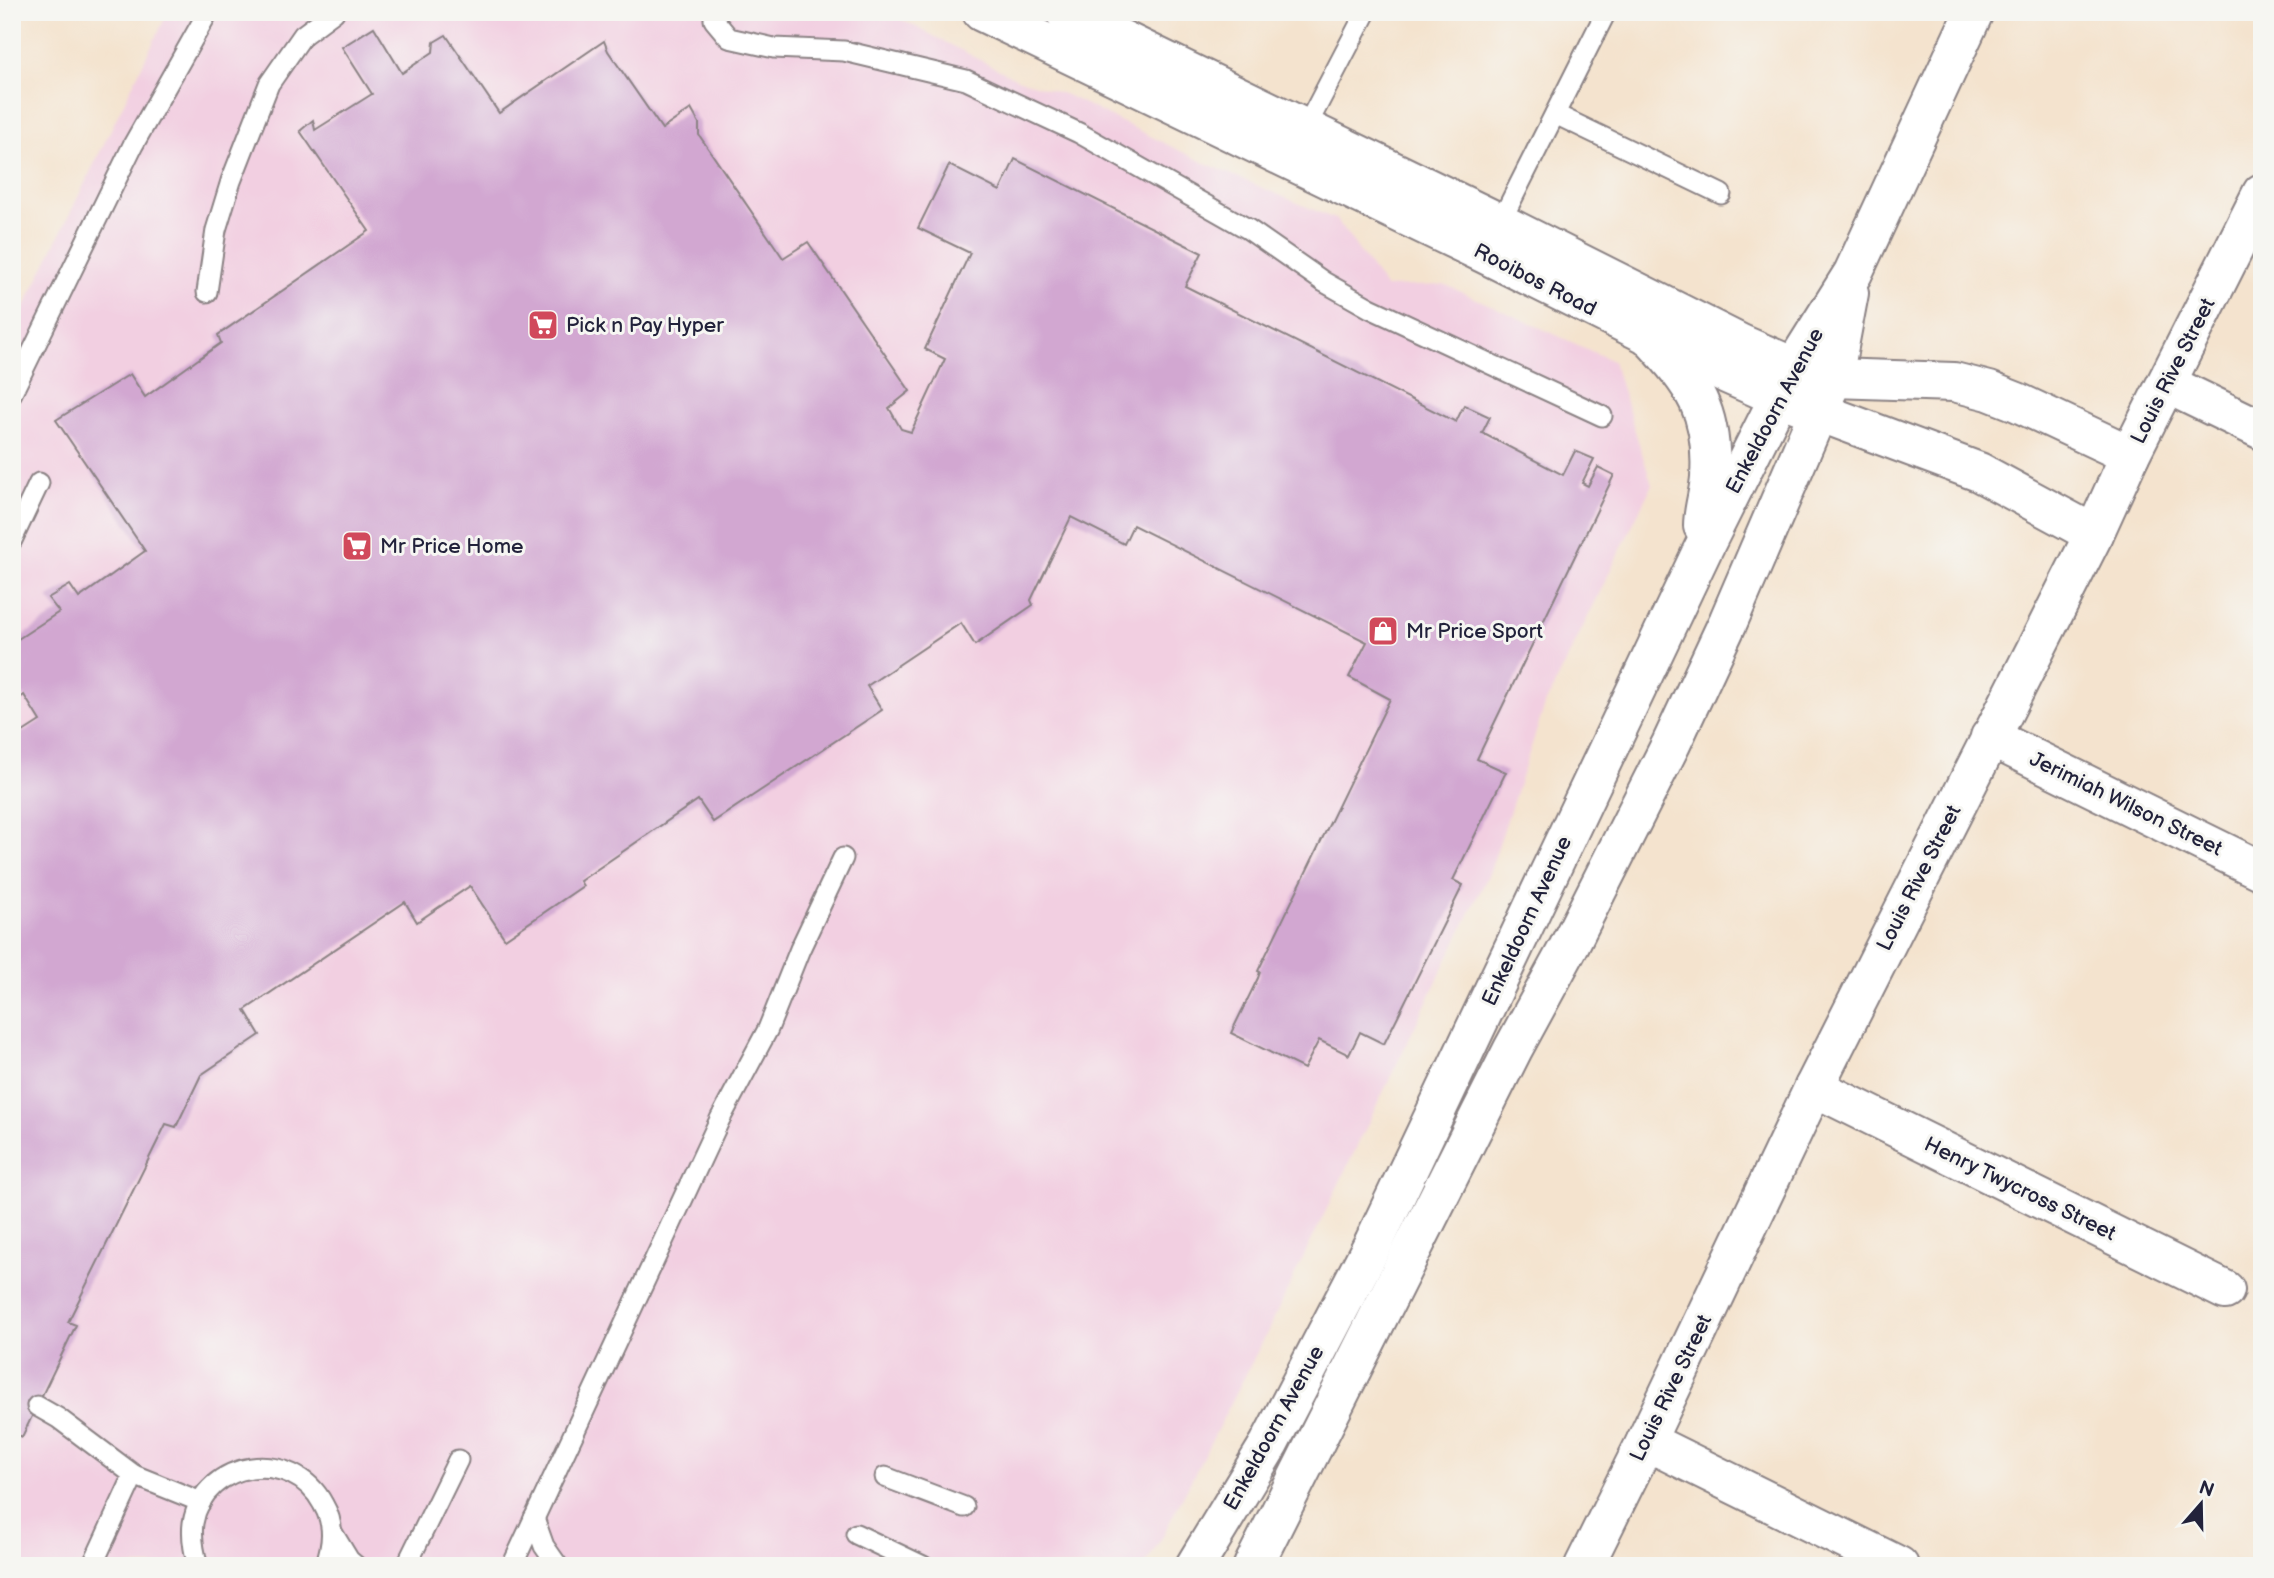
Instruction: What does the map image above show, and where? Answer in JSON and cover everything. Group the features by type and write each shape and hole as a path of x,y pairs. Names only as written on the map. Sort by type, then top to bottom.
{"street":[{"name":"Rooibos Road","path":"982,12 1298,145 1493,238 1741,344 1786,382"},
{"name":"Rooibos Road","path":"1065,12 1298,145"},
{"name":"Enkeldoorn Avenue","path":"1195,1566 1269,1444 1374,1242 1703,549 1786,382 1853,273 1974,12"},
{"name":"Louis Rive Street","path":"1584,1566 1814,1087 2094,534 2130,455 2262,193"},
{"name":"Rooibos Road","path":"1493,238 1651,338 1826,395 2094,534"},
{"name":"Enkeldoorn Avenue","path":"1253,1566 1513,1049 1568,948 1671,744 1728,622 1826,395 1853,273"},
{"path":"1651,338 1696,394 1707,425 1711,459 1703,519 1703,549"},
{"name":"Rooibos Road","path":"1826,395 1954,382 2017,402 2130,455"},
{"path":"2167,384 2262,430"},
{"name":"Jerimiah Wilson Street","path":"1990,737 2262,871"},
{"name":"Henry Twycross Street","path":"1814,1087 2225,1290"},
{"path":"1646,1441 1899,1566"}],"lane":[{"path":"12,393 133,145 208,12"},
{"path":"207,292 216,230 231,181 268,84 303,35 334,12"},
{"path":"714,12 714,20 729,38 774,48 844,51 966,80 1091,140 1248,229 1324,282 1370,308 1602,416"},
{"path":"1298,145 1366,12"},
{"path":"1493,238 1606,12"},
{"path":"1555,114 1721,194"},
{"path":"12,540 40,483"},
{"path":"512,1566 720,1119 768,1029 800,949 843,858"},
{"path":"37,1406 58,1418 134,1475 201,1502"},
{"path":"410,1558 458,1460"},
{"path":"198,1566 192,1545 193,1523 201,1502 213,1486 229,1475 248,1468 267,1467 287,1471 305,1480 319,1495 328,1512 332,1532 331,1552 325,1566"},
{"path":"92,1566 134,1475"},
{"path":"885,1477 964,1507"},
{"path":"534,1518 544,1546 558,1566"},
{"path":"332,1532 349,1560 356,1566"},
{"path":"856,1535 923,1566"}],"shaded area":[{"path":"168,12 887,12 1017,79 1066,95 1205,163 1337,220 1385,287 1446,285 1613,361 1652,485 1545,705 1490,871 1264,1339 1160,1541 1144,1566 12,1566 12,333"}],"building":[{"path":"374,27 402,73 433,52 434,42 446,35 499,113 604,41 608,51 662,129 691,109 699,123 699,135 783,258 808,242 910,391 889,408 901,429 911,432 945,359 925,349 970,253 918,228 949,165 1000,191 1015,159 1202,253 1185,286 1456,422 1464,405 1490,417 1482,433 1563,475 1575,451 1594,459 1582,483 1588,486 1598,467 1614,475 1477,759 1506,772 1453,880 1463,885 1384,1044 1360,1032 1349,1055 1319,1040 1304,1069 1231,1033 1258,978 1258,971 1390,699 1349,677 1367,642 1133,525 1124,544 1071,517 1031,600 1033,605 975,645 961,623 867,686 882,710 713,822 698,800 580,881 583,886 505,939 470,886 417,922 405,902 245,1010 260,1035 201,1075 176,1127 166,1124 68,1322 76,1325 22,1437 12,1432 12,739 40,721 24,695 12,704 12,643 59,612 48,598 70,585 79,598 145,551 56,420 130,374 145,397 221,343 218,335 369,231 300,131 313,120 315,130 372,94 342,47"}],"place":[{"name":"Pick n Pay Hyper","path":"543,325"},
{"name":"Mr Price Home","path":"357,546"},
{"name":"Mr Price Sport","path":"1383,631"}]}
